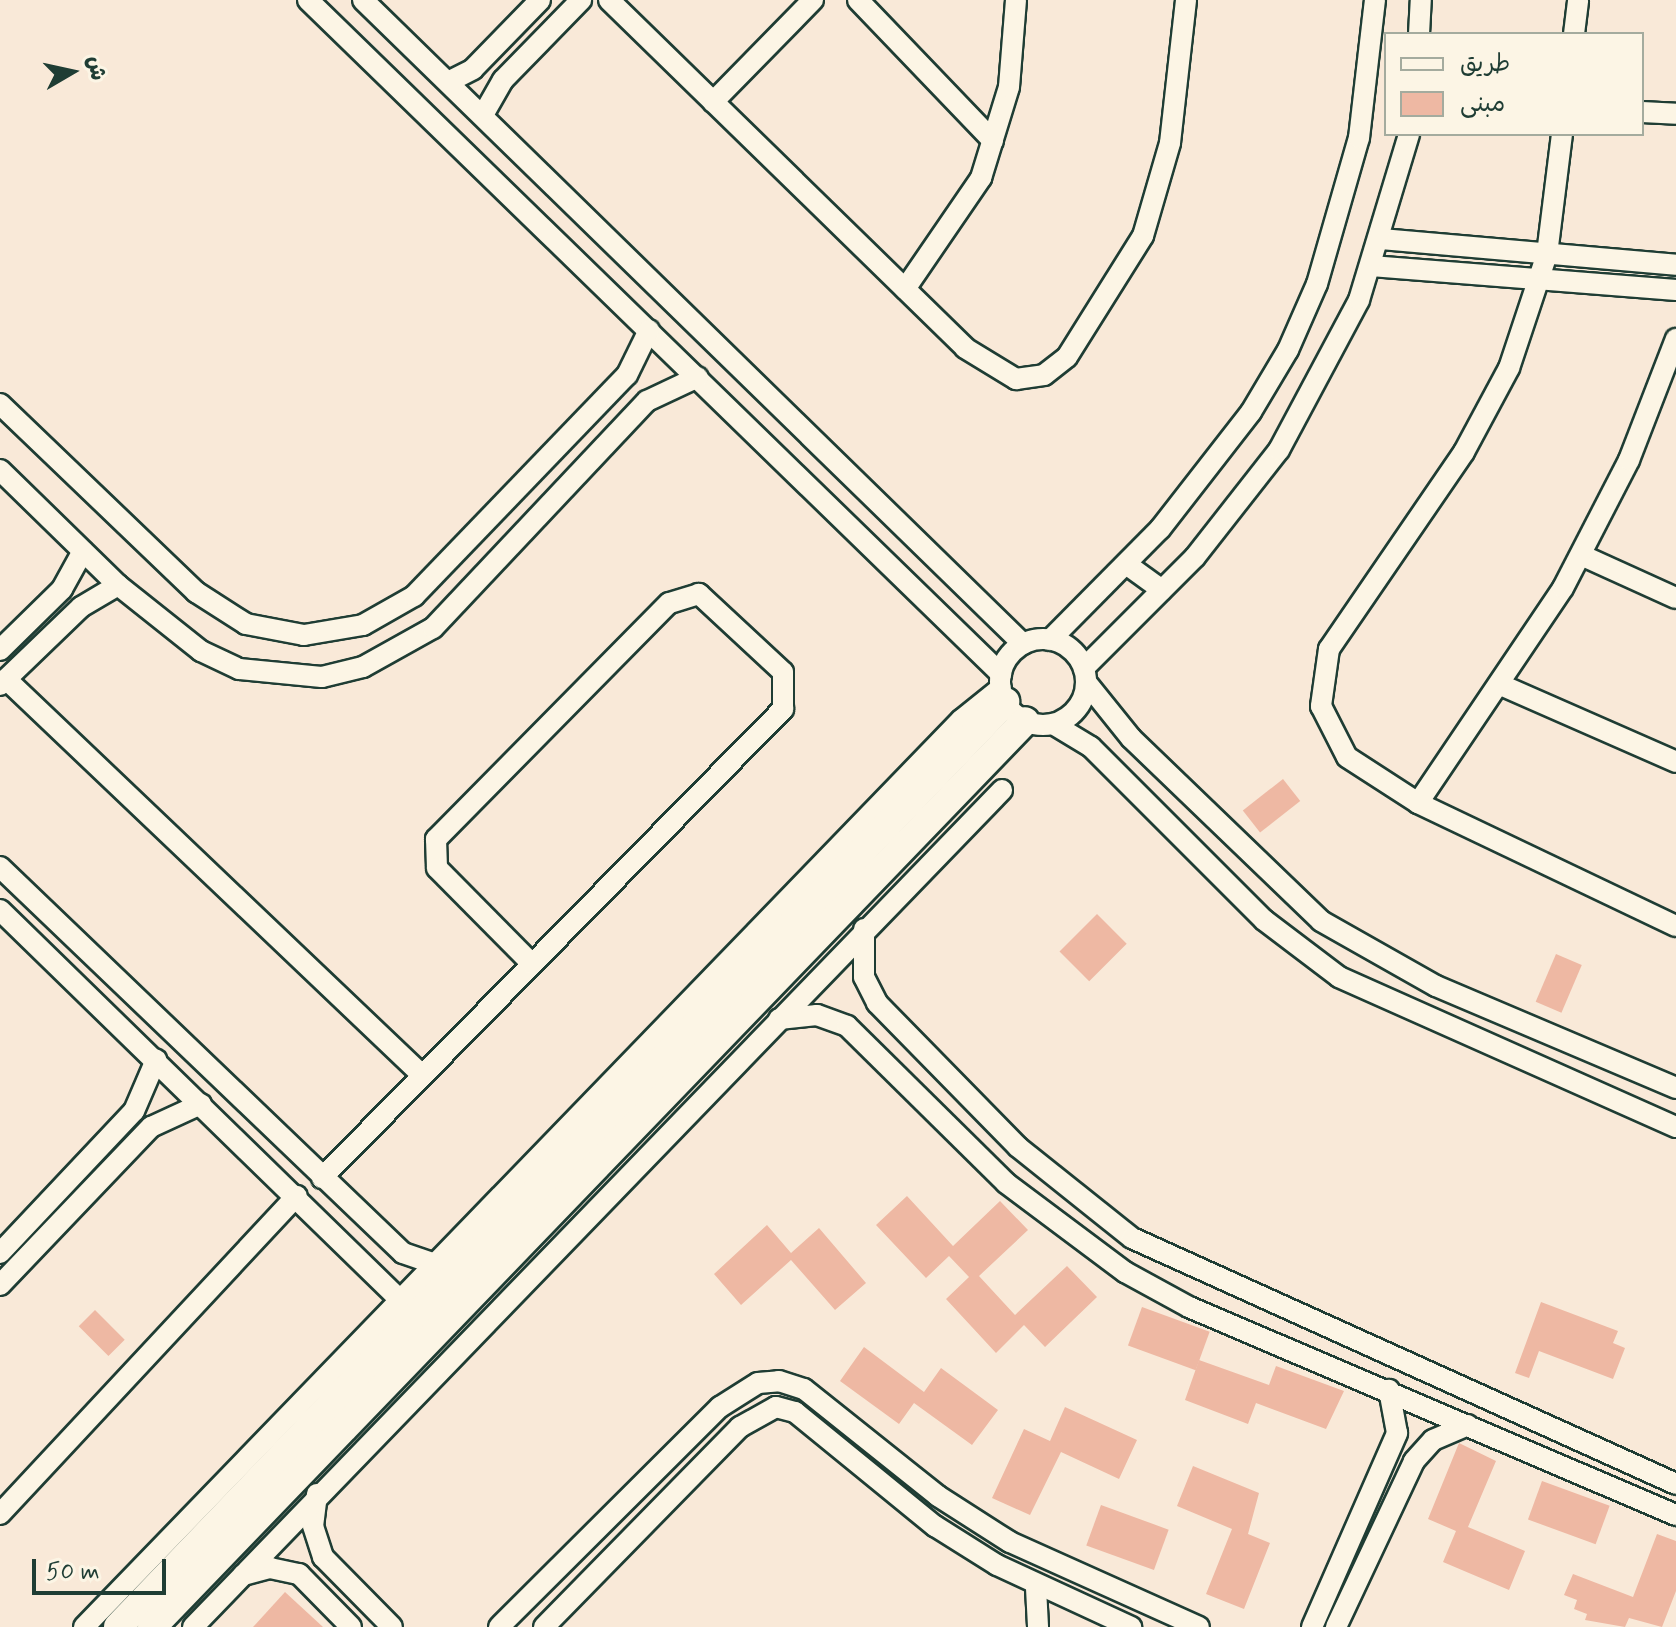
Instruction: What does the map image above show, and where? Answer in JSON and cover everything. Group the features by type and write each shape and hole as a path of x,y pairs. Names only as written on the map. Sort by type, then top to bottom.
{"street":[{"path":"308,0 755,432 1017,702 1099,754 1264,920 1339,977 1676,1127"},
{"path":"363,0 1023,644"},
{"path":"448,82 473,69 540,0"},
{"path":"483,115 503,80 581,0"},
{"path":"609,0 989,369 1016,379 1044,375 1067,357 1121,279 1159,191 1186,0"},
{"path":"713,102 813,0"},
{"path":"858,0 993,141"},
{"path":"905,289 958,217 993,141 1009,87 1016,0"},
{"path":"1023,644 1050,640 1126,564 1251,412 1299,323 1359,138 1375,0"},
{"path":"1419,32 1421,0"},
{"path":"1574,32 1578,0"},
{"path":"1644,112 1676,114"},
{"path":"1017,702 1077,709 1085,675 1162,590 1279,450 1323,377 1371,266 1408,136"},
{"path":"1562,136 1547,254 1540,280 1490,406 1329,649 1320,677 1330,733 1347,757 1418,803 1676,926"},
{"path":"1381,239 1676,265"},
{"path":"1371,266 1676,290"},
{"path":"0,404 196,592 246,624 304,635 363,625 414,596 638,362 649,330"},
{"path":"1418,803 1501,685 1581,555 1636,444 1676,339"},
{"path":"0,470 118,585 201,651 239,669 322,677 363,667 433,628 626,420 663,391 698,377"},
{"path":"603,398 626,420"},
{"path":"755,432 780,406"},
{"path":"0,650 62,589 83,551"},
{"path":"1581,555 1676,598"},
{"path":"1126,564 1162,590"},
{"path":"118,585 81,607 3,682 422,1075"},
{"path":"322,1178 783,709 783,672 699,594 669,603 436,839 437,868 532,964"},
{"path":"1050,640 1085,675 1131,738 1321,921 1436,986 1676,1088"},
{"path":"152,1627 1017,702 1023,644"},
{"path":"1501,685 1676,762"},
{"path":"118,1627 468,1247 1017,702"},
{"path":"193,1627 317,1494 1002,790"},
{"path":"0,867 403,1253 435,1264"},
{"path":"0,910 297,1196 400,1300"},
{"path":"864,929 864,977 903,1033 1018,1147 1132,1238 1676,1484"},
{"path":"779,1019 832,1018 879,1055 1006,1183 1125,1272 1189,1307 1676,1515"},
{"path":"879,1055 880,1036 903,1033"},
{"path":"0,1253 134,1111 156,1060"},
{"path":"0,1285 151,1127 201,1104"},
{"path":"0,1514 297,1196"},
{"path":"84,1627 435,1264 468,1247"},
{"path":"499,1627 720,1407 758,1383 779,1381 804,1389 938,1496 1010,1542 1199,1627"},
{"path":"1312,1627 1388,1452 1397,1417 1389,1390"},
{"path":"544,1627 740,1427 776,1407 795,1412 935,1526 1036,1588 1131,1627"},
{"path":"1336,1627 1412,1466 1433,1440 1468,1425"},
{"path":"1388,1452 1404,1452 1412,1466"},
{"path":"317,1494 316,1542 336,1573 392,1627"},
{"path":"239,1577 285,1569 316,1592 351,1627"},
{"path":"316,1592 318,1571 336,1573"},
{"path":"1036,1588 1038,1627"},
{"path":"1087,1627 1109,1618"}],"building":[{"path":"1283,779 1300,801 1260,832 1243,810"},
{"path":"1097,914 1127,944 1089,981 1060,951"},
{"path":"1556,954 1582,965 1561,1013 1536,1002"},
{"path":"907,1196 953,1246 1000,1201 1028,1230 979,1276 1015,1315 1067,1266 1097,1297 1045,1347 1024,1325 996,1353 946,1299 969,1277 949,1256 926,1278 876,1225"},
{"path":"767,1225 791,1253 819,1228 866,1283 835,1310 791,1260 741,1305 714,1274"},
{"path":"1541,1302 1618,1331 1613,1343 1625,1348 1613,1379 1539,1351 1529,1378 1515,1373"},
{"path":"1142,1307 1210,1332 1196,1370 1128,1346"},
{"path":"95,1310 125,1340 108,1356 79,1326"},
{"path":"864,1347 924,1392 941,1368 998,1410 972,1445 914,1403 899,1424 840,1381"},
{"path":"1199,1360 1269,1385 1276,1366 1344,1391 1326,1429 1256,1403 1248,1424 1185,1400"},
{"path":"1065,1407 1137,1440 1119,1479 1061,1452 1030,1515 992,1498 1024,1429 1050,1441"},
{"path":"1459,1443 1496,1461 1468,1527 1525,1551 1509,1590 1443,1562 1456,1531 1428,1519"},
{"path":"1193,1466 1259,1493 1248,1534 1270,1543 1244,1609 1206,1594 1232,1529 1177,1506"},
{"path":"1542,1481 1610,1506 1596,1544 1528,1520"},
{"path":"1101,1505 1169,1530 1154,1570 1086,1545"},
{"path":"1657,1534 1676,1541 1676,1591 1662,1627 1629,1618 1625,1627 1585,1620 1587,1614 1574,1609 1577,1600 1564,1595 1573,1574 1633,1597"},
{"path":"285,1592 323,1627 253,1627"}]}
